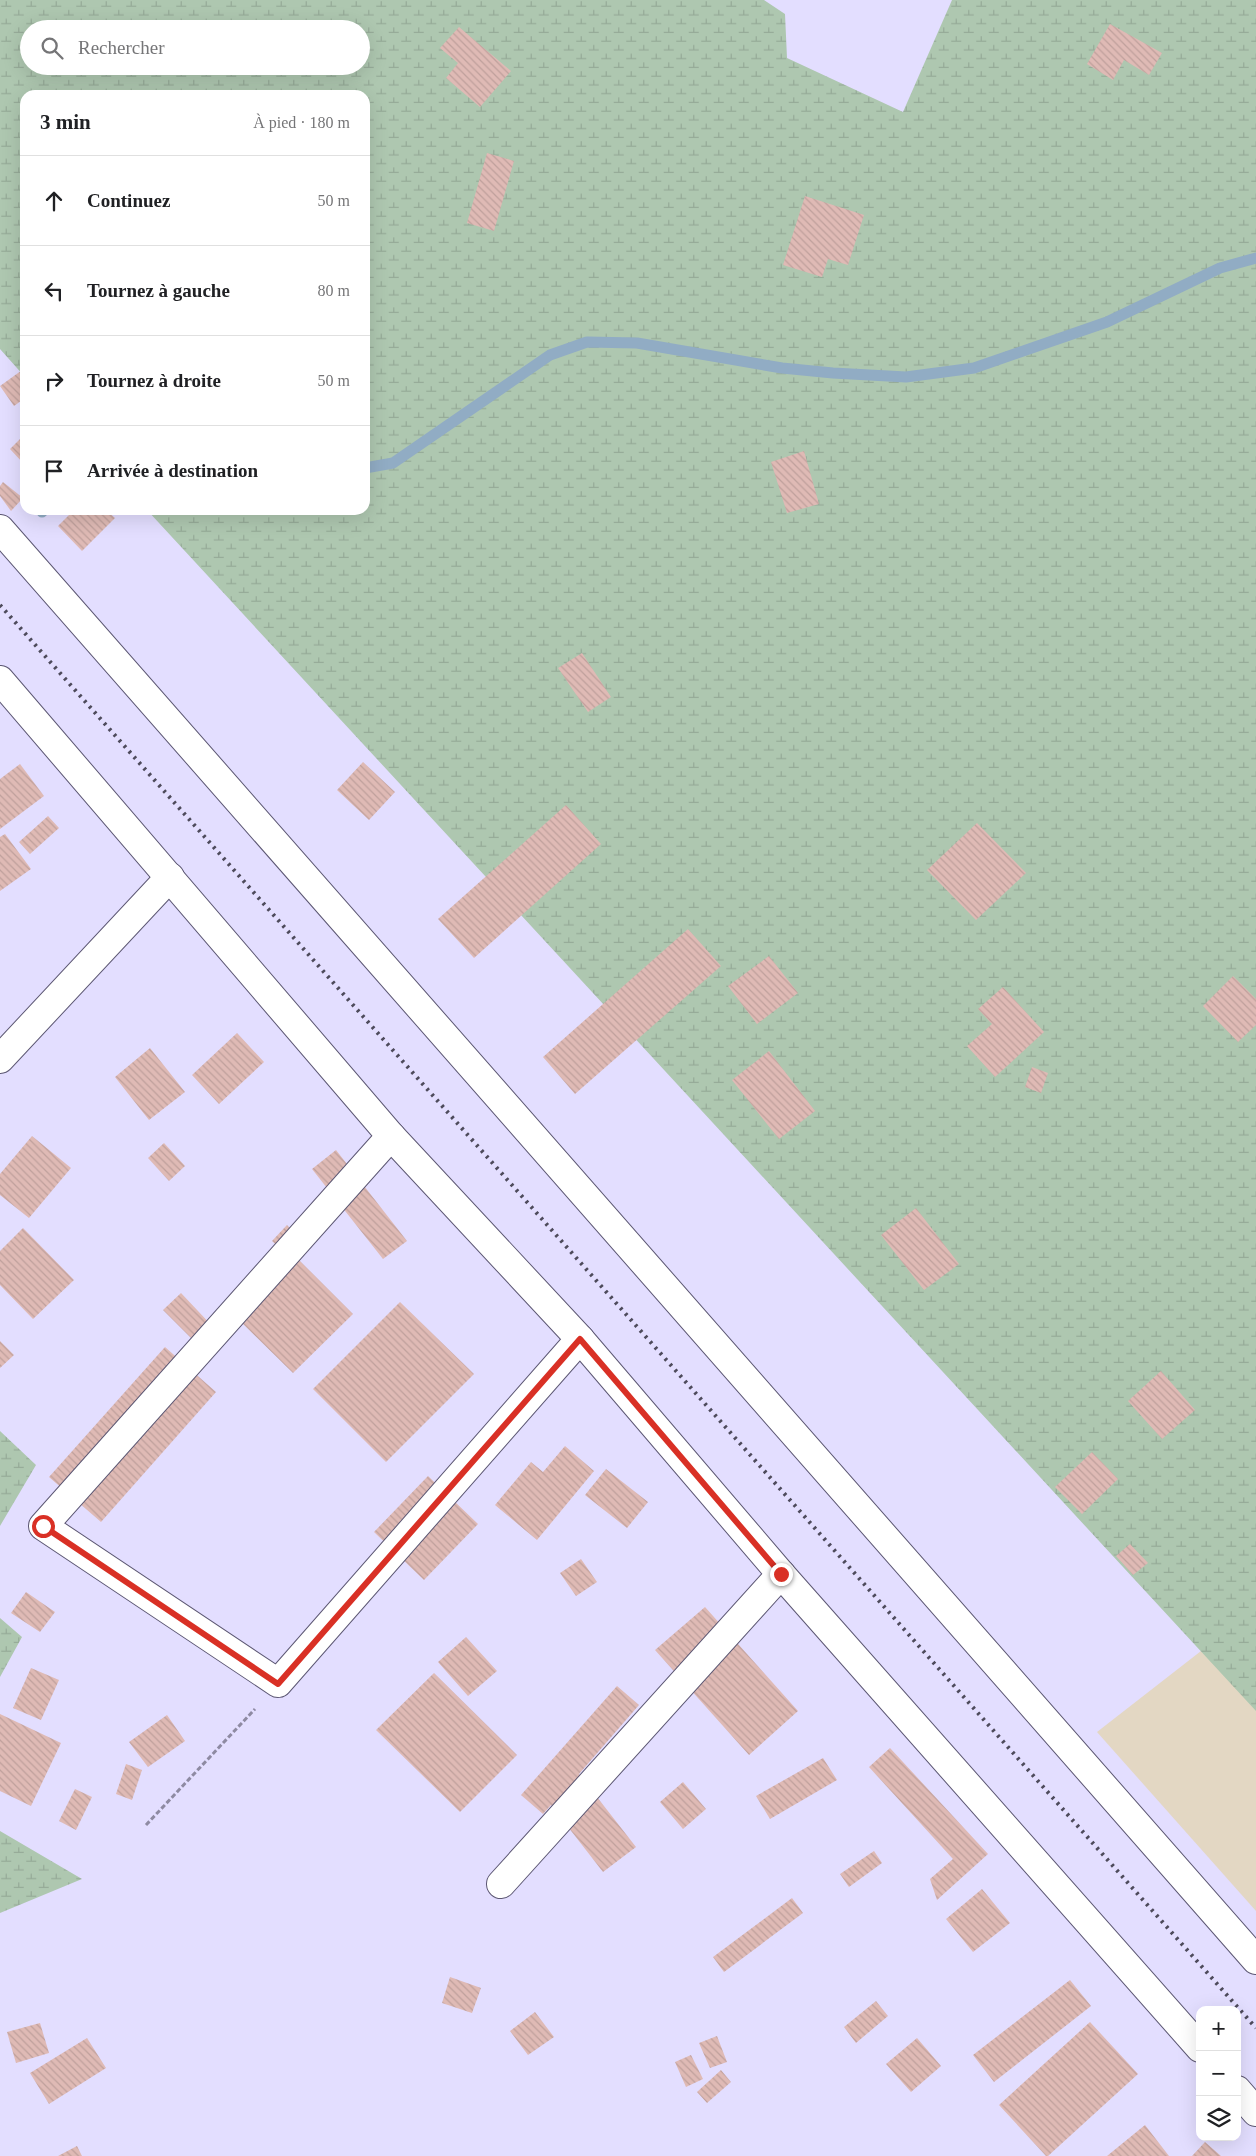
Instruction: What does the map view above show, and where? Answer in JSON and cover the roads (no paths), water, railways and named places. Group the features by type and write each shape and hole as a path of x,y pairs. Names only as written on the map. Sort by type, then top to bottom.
{"main road":[{"path":"0,529 1256,1960"},
{"path":"0,680 391,1136 580,1339 781,1574 1196,2043"},
{"path":"0,1059 170,877"},
{"path":"391,1136 43,1526 278,1684 580,1339"},
{"path":"500,1884 781,1574"},
{"path":"1241,2095 1256,2112"}],"waterway":[{"path":"370,467 393,463 550,355 587,342 637,343 782,368 906,377 974,368 1107,322 1220,268 1256,258"}],"railway":[{"path":"0,605 1256,2028"}]}
